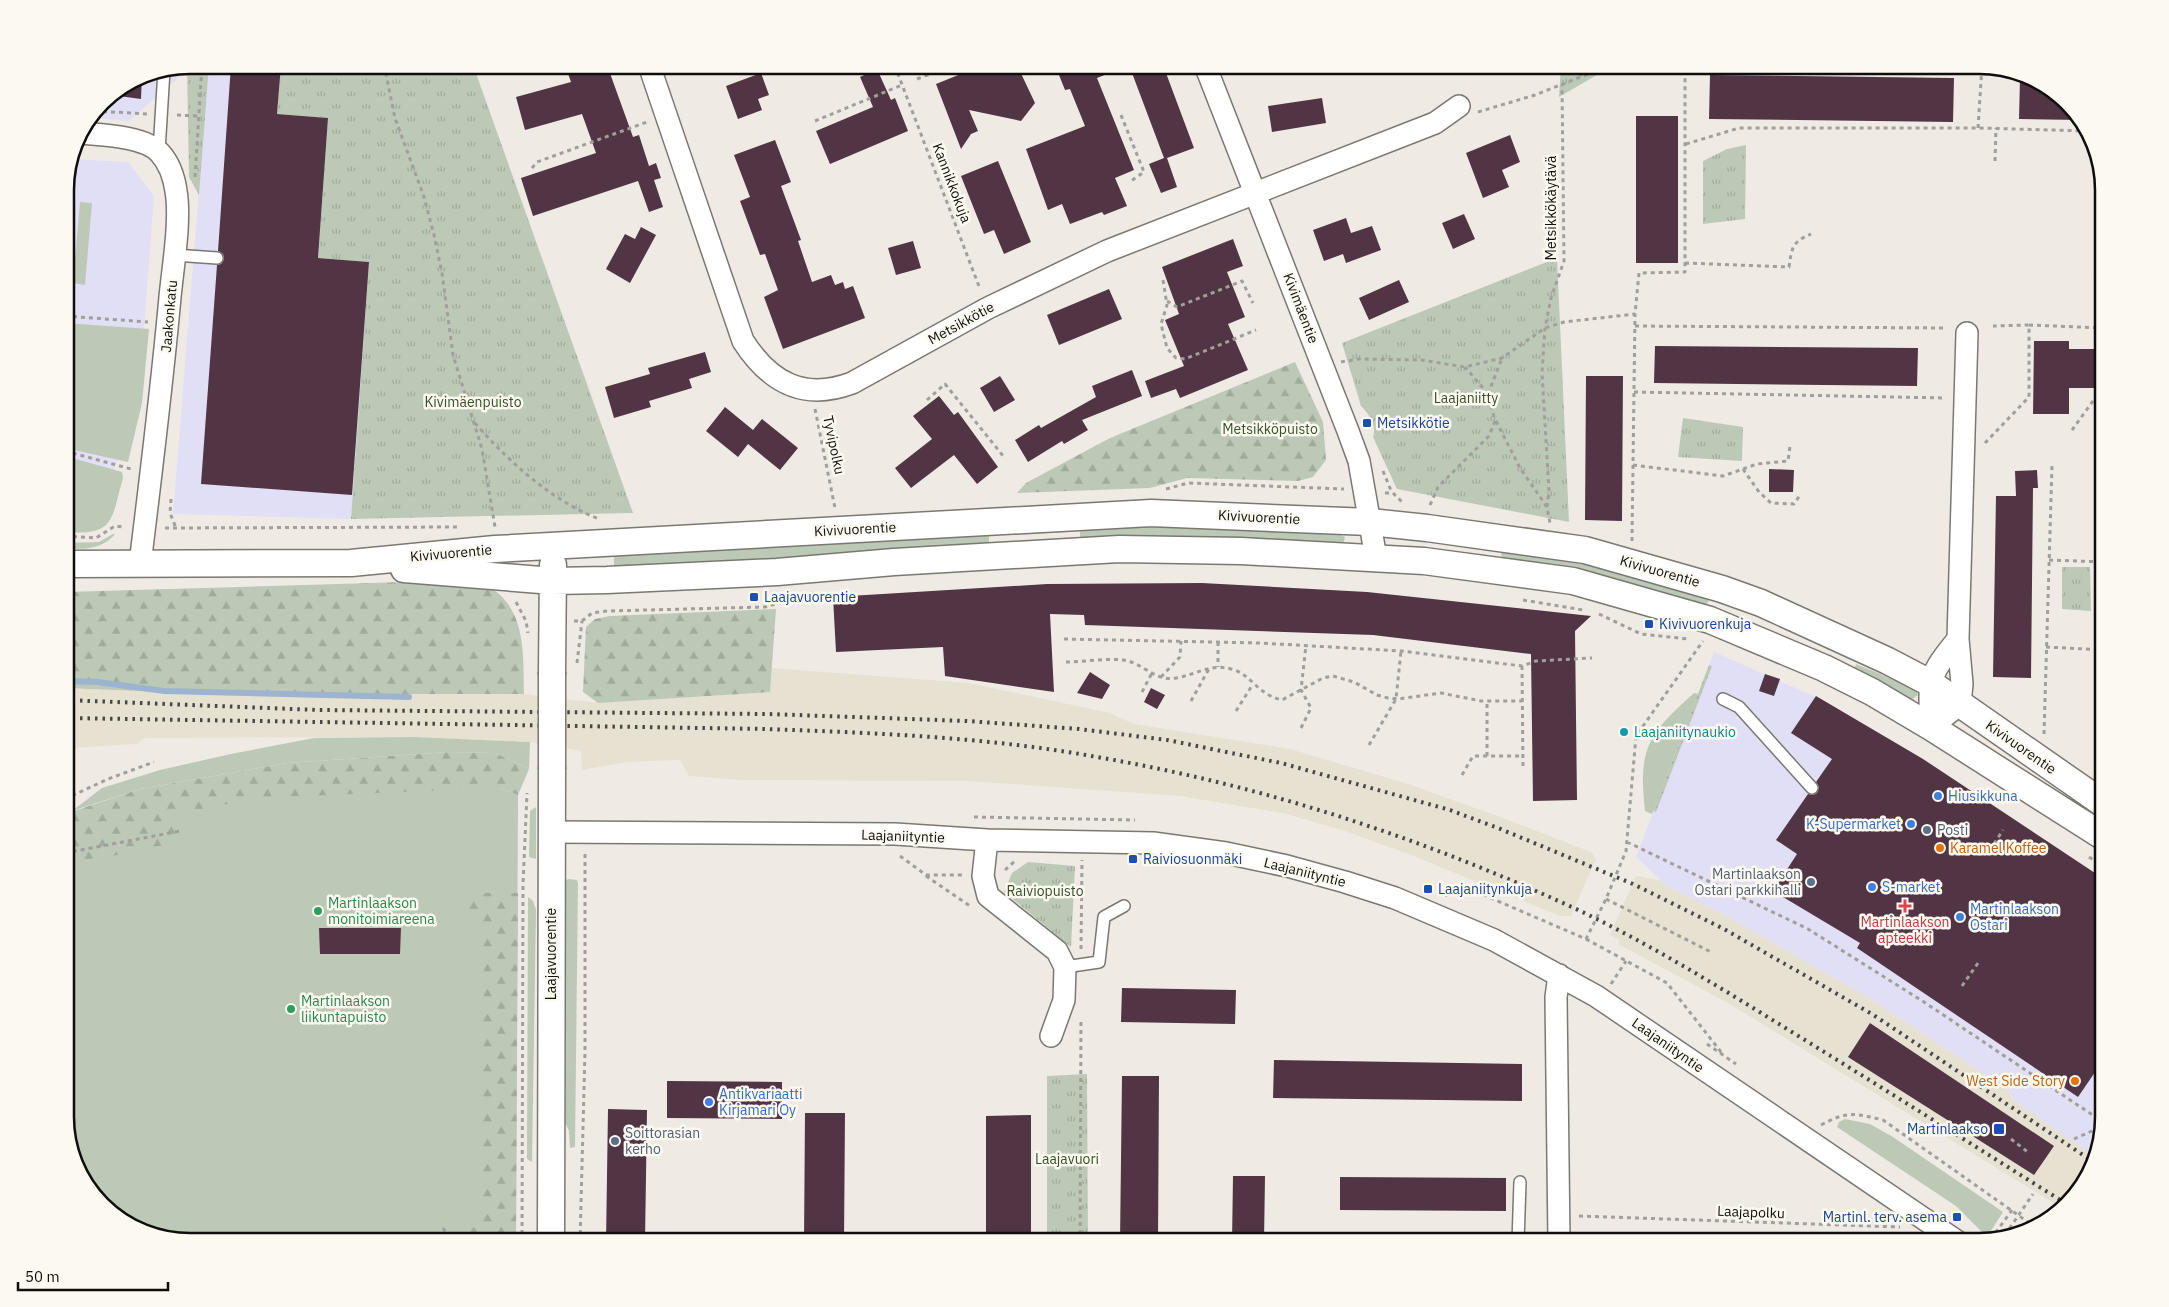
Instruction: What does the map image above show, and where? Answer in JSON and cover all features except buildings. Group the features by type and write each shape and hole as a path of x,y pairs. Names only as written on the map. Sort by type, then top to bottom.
{"street":[{"name":"Metsikkötie","path":"652,74 743,341 754,357 780,380 798,389 816,390 834,389 852,383 988,308 1107,251 1236,199 1256,193 1435,123 1459,106"},
{"name":"Kivimäentie","path":"1209,74 1359,461 1376,558"},
{"path":"88,134 119,136 143,143 158,151"},
{"name":"Jaakonkatu","path":"140,564 158,426 174,255 176,191 169,165 158,151"},
{"path":"1931,727 1960,704 1962,684 1958,639 1957,331"},
{"name":"Kivivuorentie","path":"74,564 351,563 495,549 1151,513 1370,522 1542,542 1585,550 1654,568 1761,603 1930,683 2095,798"},
{"name":"Laajavuorentie","path":"551,1233 552,769 564,672 553,581 553,546"},
{"name":"Kivivuorentie","path":"351,563 456,574 553,581 777,572 894,562 1119,549 1241,551 1424,561 1573,581 1710,620 1824,668 1872,692 1931,727 2095,845"},
{"path":"1931,727 1930,683 1936,666 1958,639"},
{"name":"Laajaniityntie","path":"552,832 895,834 987,840 1084,851 1153,843 1226,853 1287,866 1346,882 1395,898 1494,940 1596,996 1770,1116 1929,1221 1957,1233"},
{"path":"987,840 983,876 988,896 1073,966 1064,1000 1051,1036"},
{"path":"1558,1233 1556,997 1559,975"}],"lane":[{"path":"158,151 164,77"},
{"path":"174,255 217,258"},
{"path":"1723,699 1738,707 1812,788"},
{"path":"1073,966 1099,962 1104,917 1124,906"},
{"path":"1518,1233 1520,1182"}],"path":[{"path":"386,74 395,118 424,197 434,235 442,272 452,355 488,477 495,528 485,527"},
{"name":"Kannikkokuja","path":"900,74 988,308"},
{"path":"917,79 930,74"},
{"path":"1459,106 1480,113 1562,85 1586,74"},
{"path":"1632,542 1635,314 1639,273 1685,272 1685,74"},
{"path":"1978,128 1981,74"},
{"path":"815,121 903,85"},
{"name":"Metsikkökäytävä","path":"1547,508 1549,491 1542,373 1545,328 1551,298 1564,261 1562,85"},
{"path":"104,112 130,115 198,116"},
{"path":"1121,114 1144,172 1131,181"},
{"path":"532,168 537,162 665,115"},
{"path":"1686,144 1738,128 2079,130"},
{"path":"1995,161 1996,128"},
{"path":"1684,263 1789,267 1791,250 1797,240 1811,234"},
{"path":"1164,280 1166,301 1161,324 1167,348 1176,358 1185,359 1256,330"},
{"path":"1166,301 1177,307 1242,281 1252,304"},
{"path":"1339,362 1359,359 1421,360 1465,367 1502,358 1545,328 1564,322 1635,314"},
{"path":"74,317 154,322"},
{"path":"1635,326 1957,331"},
{"path":"1993,326 2095,328"},
{"path":"1982,449 1986,441 2029,397 2029,326"},
{"path":"1488,394 1502,358"},
{"path":"1465,367 1488,394 1495,421 1520,468 1547,508 1550,525"},
{"path":"927,400 945,384 1004,457"},
{"name":"Tyvipolku","path":"816,390 814,410 836,512"},
{"path":"1634,392 1946,398"},
{"path":"2072,430 2095,398"},
{"path":"1429,507 1438,487 1489,436 1495,421"},
{"path":"473,422 496,447 552,492 581,512 605,522"},
{"path":"1633,465 1723,476 1758,464 1788,461 1790,446"},
{"path":"74,453 131,469"},
{"path":"2044,735 2052,465"},
{"path":"1743,469 1759,492 1771,503 1794,504 1800,495"},
{"path":"74,537 96,538 115,526 144,528 466,527"},
{"path":"2049,560 2095,562"},
{"path":"564,672 582,621 592,614 607,610 765,607 818,591"},
{"path":"1521,599 1591,612 1651,637 1702,641 1711,644"},
{"path":"1064,639 1306,645 1401,651 1522,666 1536,661 1592,658"},
{"path":"1161,677 1180,658 1182,641"},
{"path":"1586,940 1606,899 1627,842 1636,736 1702,641"},
{"path":"1218,642 1218,666"},
{"path":"1301,728 1311,708 1301,690 1306,645"},
{"path":"2046,647 2095,650"},
{"path":"1370,745 1396,699 1401,651"},
{"path":"1066,662 1123,660 1134,663 1161,677 1176,678 1218,666 1243,674 1264,694 1282,700 1323,678 1332,676 1354,682 1377,695 1396,699 1441,693 1487,701 1522,701"},
{"path":"1522,666 1523,767"},
{"path":"1191,701 1210,667"},
{"path":"1142,692 1152,673"},
{"path":"1236,711 1253,684"},
{"path":"1487,701 1487,756"},
{"path":"1462,775 1473,756 1523,756"},
{"path":"74,795 108,779 154,762"},
{"path":"522,1233 525,800"},
{"path":"964,816 1140,821"},
{"path":"1073,966 1084,851 1082,818"},
{"path":"1994,844 2003,830"},
{"path":"74,852 180,831"},
{"path":"580,1233 585,1051 585,832"},
{"path":"1627,842 1808,929 1924,1002 2095,1117"},
{"path":"895,852 926,875 983,876 1000,874 1021,856"},
{"path":"1445,896 1455,890 1479,893 1586,940 1666,983 1723,1054"},
{"path":"1436,892 1454,900"},
{"path":"1606,899 1711,952"},
{"path":"1611,984 1626,961"},
{"path":"1962,986 1978,963"},
{"path":"1606,981 1619,989"},
{"path":"1080,1233 1081,1016"},
{"name":"Laajaniityntie","path":"1699,1039 1739,1066"},
{"path":"1826,1132 1818,1126 1838,1115 1858,1114 1883,1120 2028,1222"},
{"path":"2074,1139 2094,1130"},
{"path":"2011,1139 2029,1153"},
{"path":"2010,1229 2033,1194"},
{"path":"1996,1232 2012,1210"},
{"name":"Laajapolku","path":"1571,1216 1913,1228 1929,1221"},
{"path":"443,1228 446,1233"}],"shaded area":[{"path":"208,74 289,74 328,117 318,258 369,262 351,519 173,514"},
{"path":"182,75 129,121 98,119 113,103 132,89 152,80"},
{"path":"78,159 128,162 154,196 138,406 100,505 74,502 74,182"},
{"path":"1714,652 1816,697 1923,759 2095,873 2095,1117 2089,1153 2013,1100 2008,1091 2000,1085 1871,999 1730,918 1667,886 1636,857"},
{"path":"771,668 969,683 1110,713 1134,724 1290,749 1408,784 1503,818 1591,852 1596,859 1571,916 1560,916 1411,855 1345,831 1283,813 1180,796 969,781 743,780 689,776 680,760 628,762 582,770 581,751 530,742 414,737 144,738 137,744 74,748 74,688 216,694 524,694 598,703 770,692"},
{"path":"1636,876 1660,880 1667,886 1730,918 1871,999 2000,1085 2008,1091 2013,1100 2089,1153 2080,1175 2071,1188 2055,1204 1728,1003 1618,944 1620,940 1610,935"}],"green space":[{"path":"187,74 208,74 199,195 189,177"},
{"name":"Kivimäenpuisto","path":"280,74 476,74 633,513 351,519 369,262 318,258 328,118 277,114"},
{"path":"1560,74 1599,74 1559,97"},
{"path":"1746,145 1745,219 1703,224 1703,161 1727,149"},
{"path":"80,202 92,203 85,285 74,283"},
{"name":"Laajaniitty","path":"1557,258 1569,522 1397,489 1373,437 1372,420 1361,406 1342,343"},
{"path":"74,324 149,329 142,403 128,462 74,450"},
{"name":"Metsikköpuisto","path":"1295,362 1323,422 1326,460 1313,477 1298,481 1187,478 1150,488 1017,493 1026,483 1110,438"},
{"path":"1683,418 1743,427 1742,461 1678,457"},
{"path":"74,459 122,472 123,478 109,522 94,531 74,533"},
{"path":"1151,525 1336,533 1345,537 1343,545 1333,548 1174,537 1080,538 1080,531 1084,529"},
{"path":"989,532 989,545 614,568 614,553"},
{"path":"115,534 98,546 74,549 74,543 99,542"},
{"path":"1511,548 1619,570 1710,597 1705,609 1502,559 1501,552 1504,549"},
{"path":"2062,567 2090,567 2091,611 2062,609"},
{"path":"405,582 486,585 499,594 509,606 516,619 522,648 524,694 216,694 74,688 74,592"},
{"path":"776,609 770,692 598,703 583,692 586,627 595,619 610,616"},
{"path":"1856,664 1909,686 1916,690 1918,695 1911,700 1904,698 1854,670"},
{"path":"1709,665 1712,666 1656,812 1653,811"},
{"path":"1694,693 1698,694 1652,814 1645,811 1643,772 1645,757 1656,732 1678,707"},
{"path":"414,737 530,742 529,769 495,753 449,752 287,763 140,789 74,810 102,788 160,770 314,738"},
{"path":"449,752 495,753 529,769 518,795 500,788 255,798 177,815 182,841 74,864 74,811 140,789 287,763"},
{"name":"Martinlaakson liikuntapuisto","path":"261,781 500,788 518,795 516,1233 190,1233 160,1229 145,1224 119,1209 93,1182 86,1169 80,1155 74,1125 74,832"},
{"path":"536,807 536,859 529,857 530,811"},
{"name":"Raiviopuisto","path":"1028,862 1075,866 1071,947 1004,892 1012,873"},
{"path":"566,880 577,880 578,883 575,1147 570,1148 569,1131 564,1120"},
{"path":"469,893 518,893 516,1233 463,1233 462,1228 481,1227 484,933 478,918 463,917"},
{"path":"528,897 533,901 536,910 532,1162 527,1159"},
{"name":"Laajavuori","path":"1087,1074 1088,1233 1047,1233 1047,1076"},
{"path":"1845,1119 1870,1124 1893,1137 2003,1212 1990,1232 1983,1233 1956,1206 1837,1127 1839,1122"}],"waterway":[{"path":"74,681 98,682 164,691 409,697"}],"railway":[{"path":"74,700 318,710 768,714 967,721 1079,729 1167,740 1281,763 1450,810 1633,884 1724,929 1872,1014 2087,1158"},
{"path":"74,718 766,729 890,734 973,740 1056,750 1159,769 1221,783 1281,799 1399,837 1516,882 1605,923 1725,991 2060,1200"}],"place":[{"name":"Metsikkötie","path":"1367,423"},
{"name":"Laajavuorentie","path":"754,597"},
{"name":"Kivivuorenkuja","path":"1649,624"},
{"name":"Laajaniitynaukio","path":"1624,732"},
{"name":"Hiusikkuna","path":"1938,796"},
{"name":"K-Supermarket","path":"1911,824"},
{"name":"Posti","path":"1927,830"},
{"name":"Karamel Koffee","path":"1940,848"},
{"name":"Raiviosuonmäki","path":"1133,859"},
{"name":"Martinlaakson Ostari parkkihalli","path":"1811,882"},
{"name":"S-market","path":"1872,887"},
{"name":"Laajaniitynkuja","path":"1428,889"},
{"name":"Martinlaakson apteekki","path":"1905,906"},
{"name":"Martinlaakson monitoimiareena","path":"318,911"},
{"name":"Martinlaakson Ostari","path":"1960,917"},
{"name":"Martinlaakson liikuntapuisto","path":"291,1009"},
{"name":"West Side Story","path":"2075,1081"},
{"name":"Antikvariaatti Kirjamari Oy","path":"709,1102"},
{"name":"Martinlaakso","path":"1999,1129"},
{"name":"Soittorasian kerho","path":"615,1141"},
{"name":"Martinl. terv. asema","path":"1957,1217"}]}
